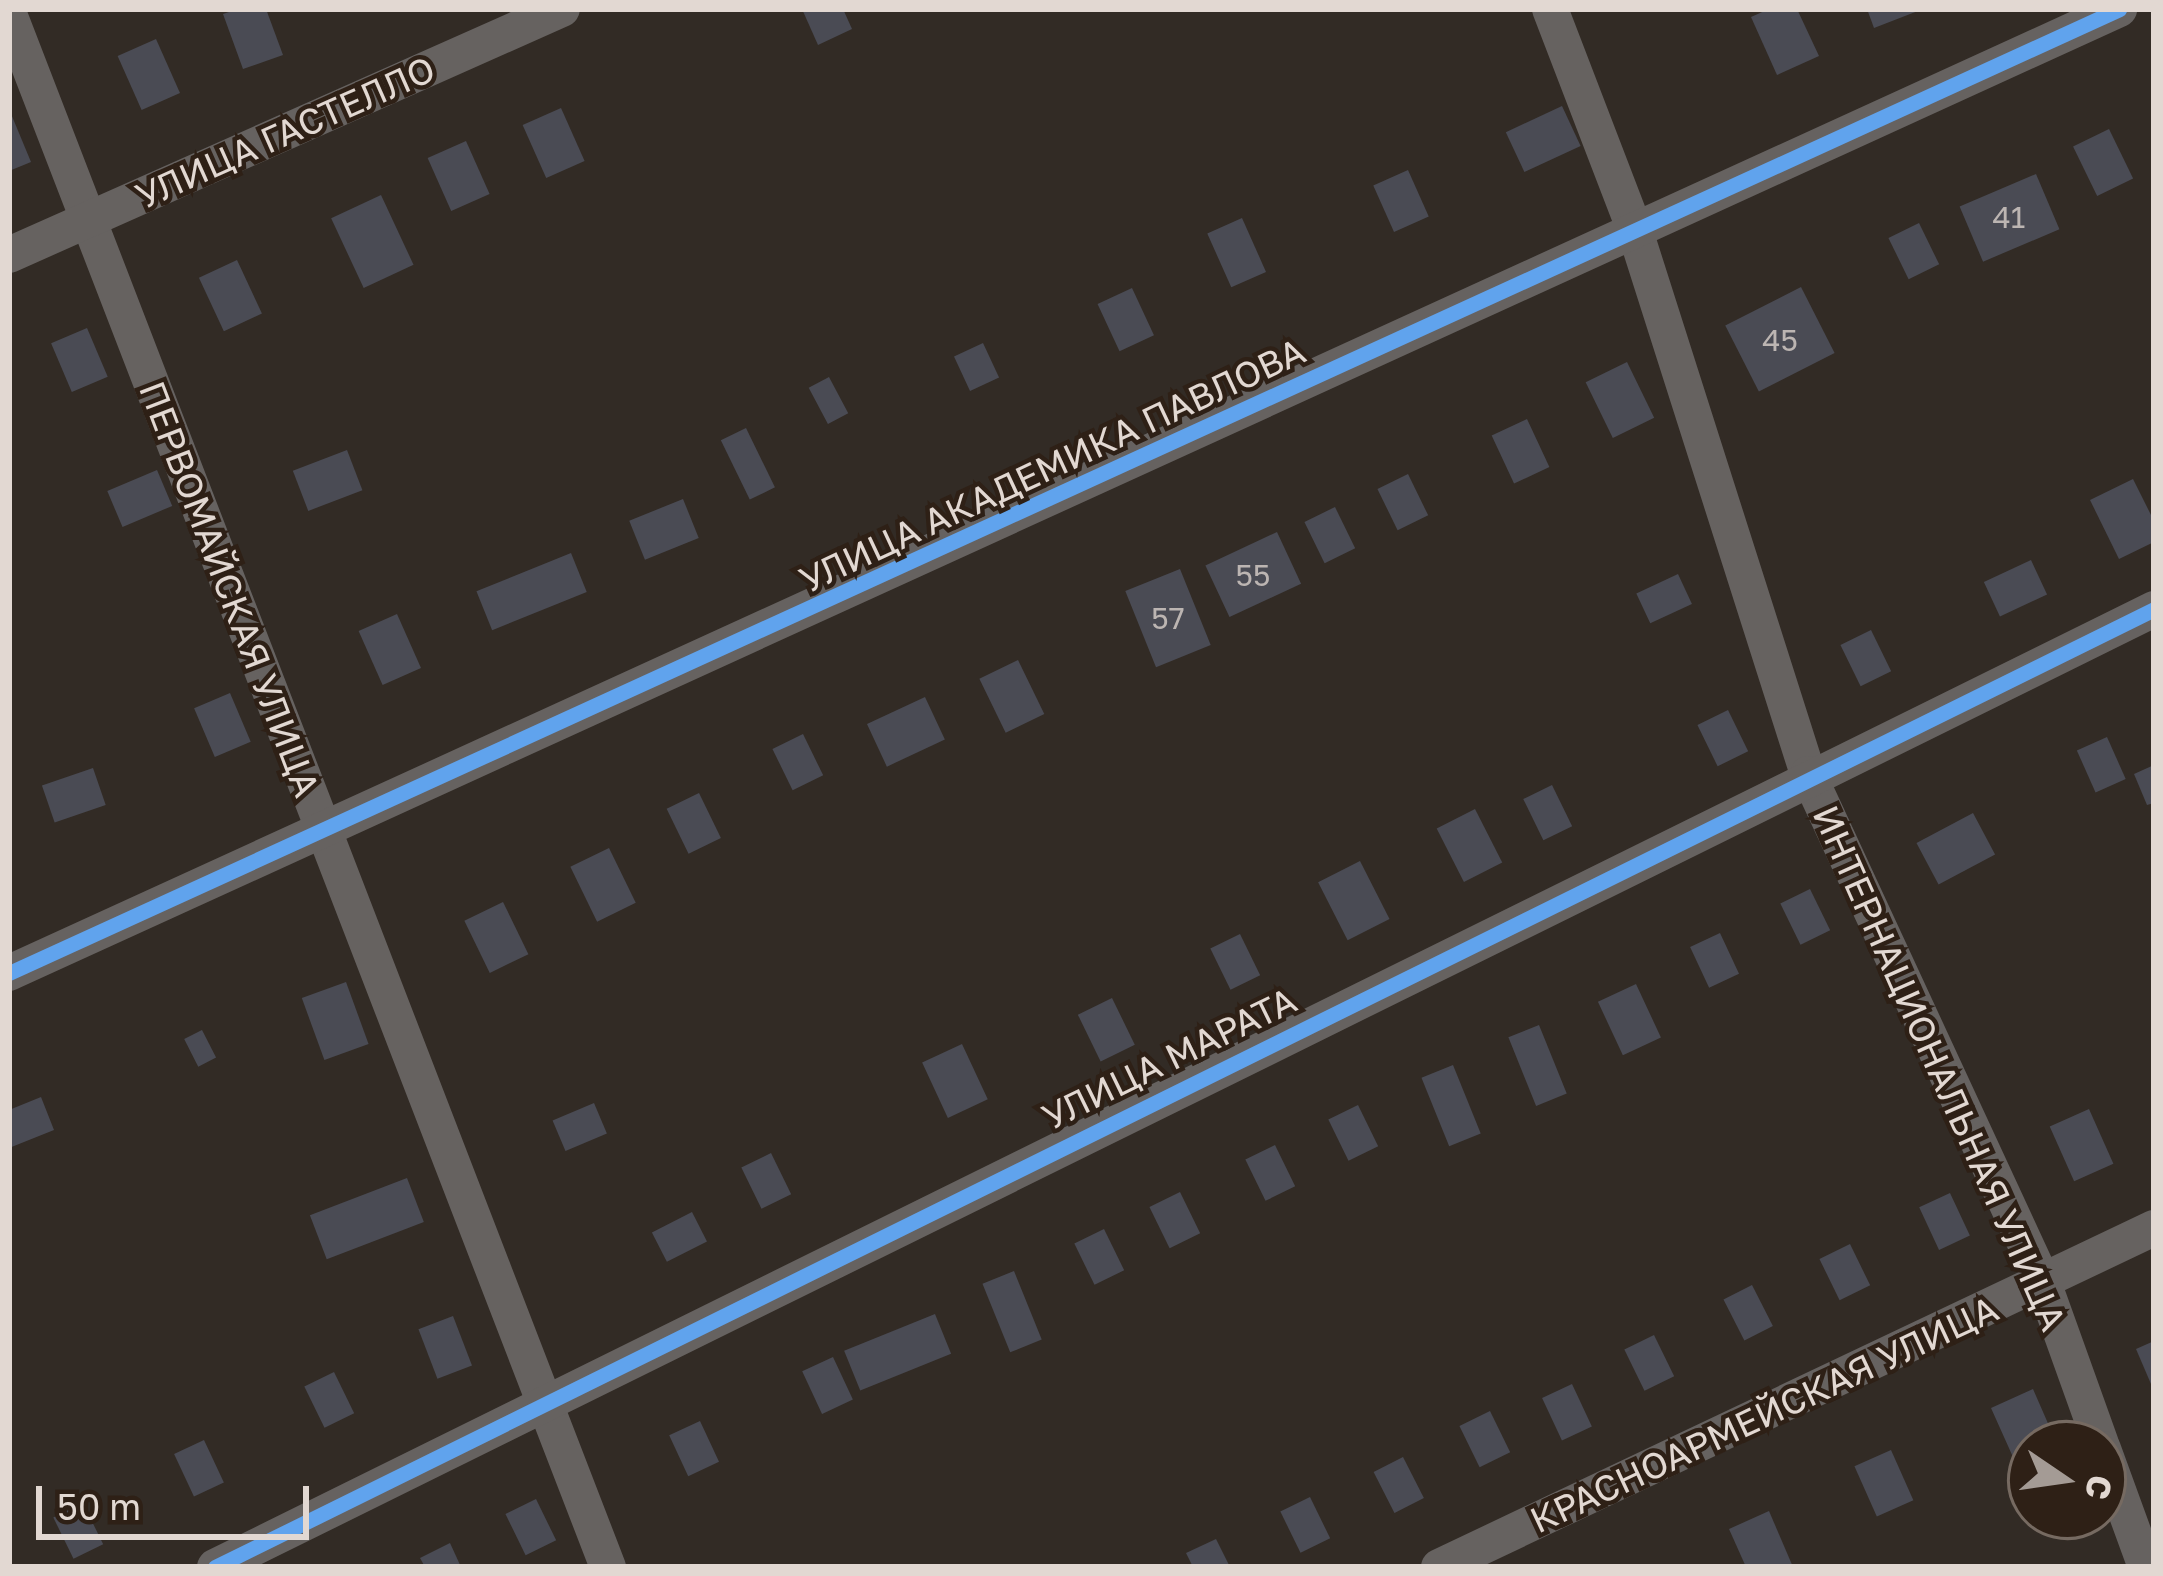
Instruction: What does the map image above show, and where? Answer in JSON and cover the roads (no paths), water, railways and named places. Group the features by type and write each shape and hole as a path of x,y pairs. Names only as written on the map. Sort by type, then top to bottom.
{"street":[{"name":"УЛИЦА ГАСТЕЛЛО","path":"9,255 562,9"},
{"name":"ИНТЕРНАЦИОНАЛЬНАЯ УЛИЦА","path":"1550,9 1635,231 1808,774 2043,1282 2092,1420"},
{"name":"УЛИЦА АКАДЕМИКА ПАВЛОВА","path":"9,973 2119,9"},
{"name":"ПЕРВОМАЙСКАЯ УЛИЦА","path":"9,14 608,1567"},
{"name":"УЛИЦА МАРАТА","path":"215,1567 1808,774 2154,609"},
{"name":"КРАСНОАРМЕЙСКАЯ УЛИЦА","path":"1439,1567 2154,1228"},
{"name":"ИНТЕРНАЦИОНАЛЬНАЯ УЛИЦА","path":"2127,1515 2146,1567"}]}
